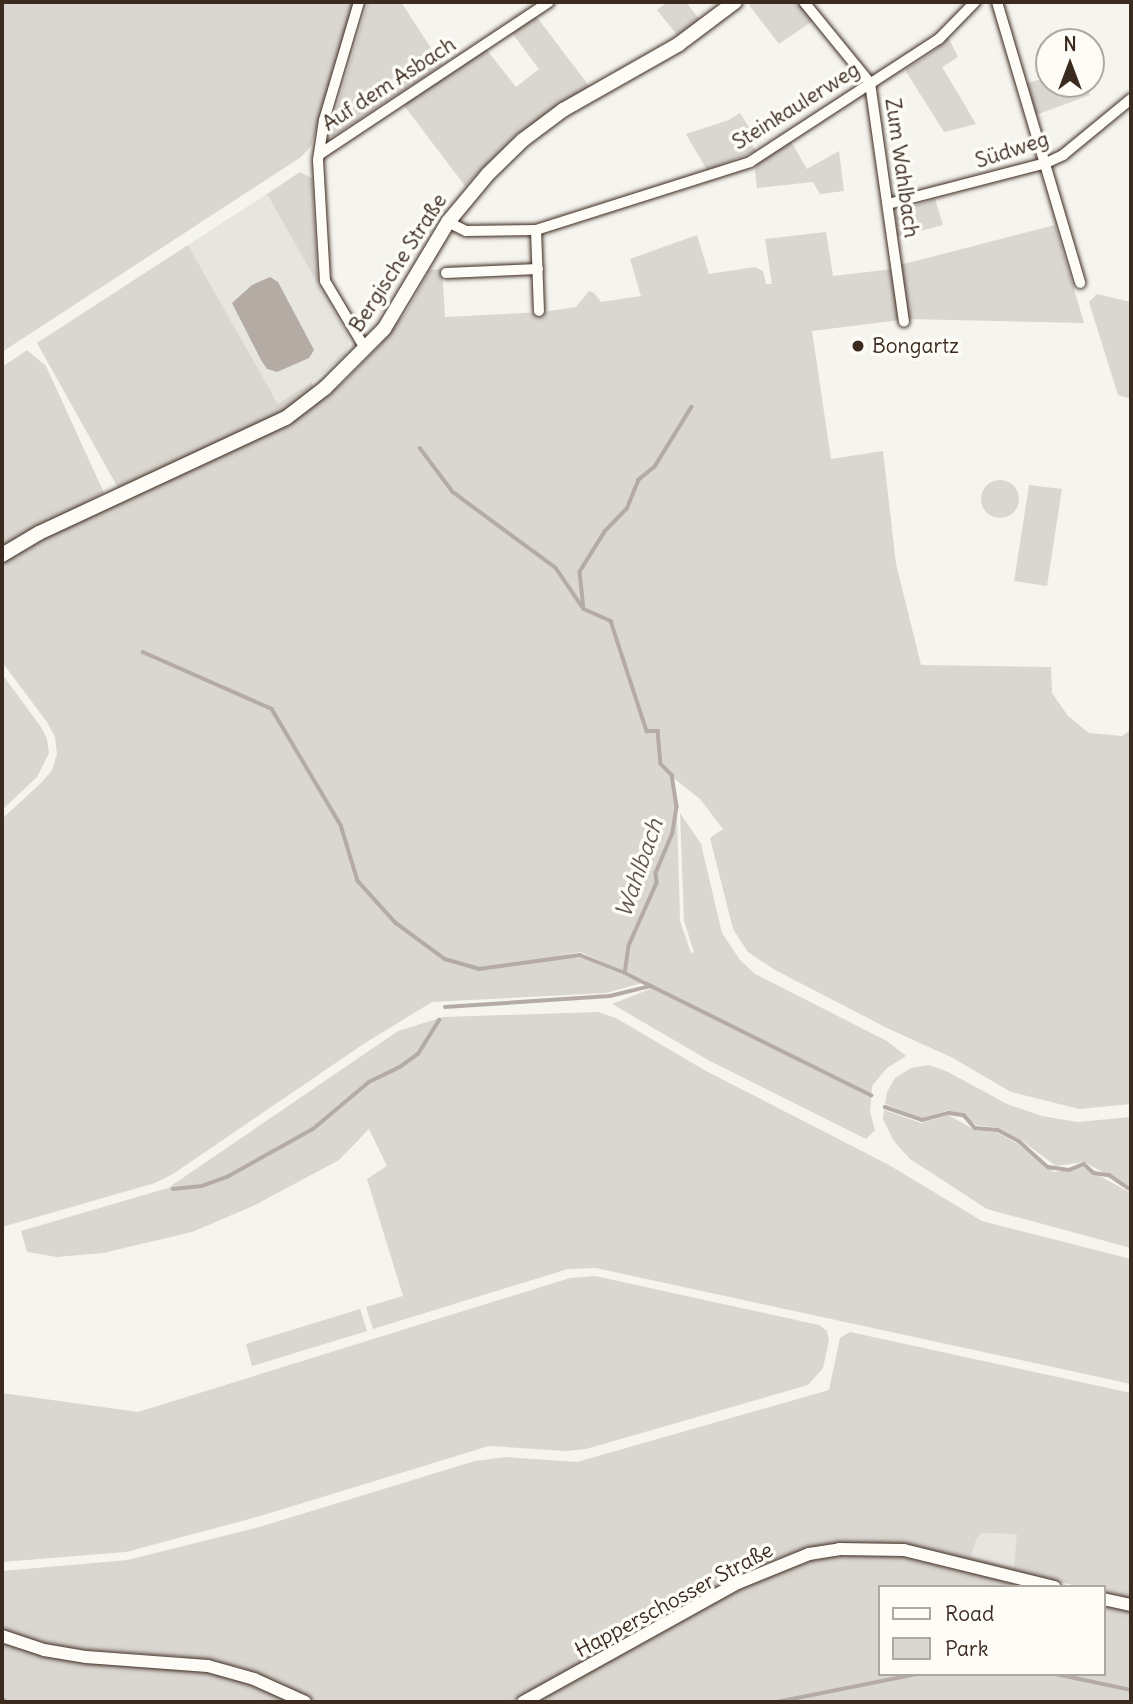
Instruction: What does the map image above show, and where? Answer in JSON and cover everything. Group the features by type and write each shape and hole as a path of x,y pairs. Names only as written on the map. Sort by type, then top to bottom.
{"main road":[{"name":"Bergische Straße","path":"2,555 39,533 286,418 325,388 366,350 396,311 448,222 488,174 523,140 563,110 679,44 735,2"}],"street":[{"path":"320,154 324,120 359,2"},
{"name":"Auf dem Asbach","path":"366,350 325,281 320,154 549,2"},
{"name":"Zum Wahlbach","path":"804,2 870,83 904,322"},
{"name":"Steinkaulerweg","path":"448,222 466,231 536,230 750,162 939,39 975,2"},
{"path":"997,2 1080,283"},
{"name":"Südweg","path":"888,204 1046,163 1063,155 1131,99"},
{"path":"536,230 539,311"},
{"path":"446,273 538,269"},
{"name":"Happerschosser Straße","path":"523,1702 738,1583 809,1554 839,1549 904,1550 1047,1585"},
{"path":"1105,1598 1131,1605"},
{"path":"2,1636 44,1650 86,1657 208,1666 254,1679 305,1702"}],"shaded area":[{"path":"267,194 348,336 349,346 344,356 302,390 278,404 188,245"},
{"path":"270,277 278,282 314,350 309,358 277,372 267,369 261,360 232,303 252,285"},
{"path":"982,1533 1018,1534 1014,1567 971,1556 977,1538"}],"green space":[{"path":"2,2 355,2 311,146 301,157 2,352"},
{"path":"368,2 401,2 442,65 333,137 329,134"},
{"path":"668,2 686,2 700,20 677,35 657,10"},
{"path":"753,2 799,2 814,20 779,44 749,5"},
{"path":"536,16 589,86 515,136 465,186 403,104 486,49 516,87 539,69 512,33"},
{"path":"948,37 958,57 942,67 976,124 944,132 905,70 934,51"},
{"path":"1035,81 1035,98 1082,98 1036,115 1027,83"},
{"path":"740,113 752,132 747,136 756,151 707,170 686,134 729,120"},
{"path":"790,140 807,169 839,151 844,191 820,194 813,182 757,188 755,170 759,160"},
{"path":"300,172 312,178 318,284 267,194"},
{"path":"935,199 943,225 897,237 895,212"},
{"path":"1055,225 1084,323 907,319 900,265"},
{"path":"826,232 833,276 893,269 900,320 812,331 831,459 883,451 896,564 921,665 1051,667 1052,693 1068,716 1089,733 1122,736 1131,730 1131,1104 1079,1109 1011,1092 953,1058 889,1029 775,970 748,952 733,929 710,838 723,829 700,799 671,776 677,813 680,921 691,953 694,952 684,921 680,813 701,844 722,933 740,960 755,974 887,1041 906,1056 887,1068 872,1086 870,1112 875,1130 866,1139 710,1061 612,1004 650,989 646,981 580,952 559,956 561,959 581,957 642,983 606,993 432,1002 365,1043 173,1174 155,1183 2,1227 2,819 42,782 52,770 57,754 55,737 47,722 2,662 2,561 63,528 300,415 345,381 380,345 407,311 430,270 442,269 445,317 542,312 576,307 589,291 601,302 641,296 630,259 697,235 709,274 755,267 763,271 766,284 772,284 765,239"},
{"path":"188,245 278,404 312,382 313,389 278,415 118,488 37,343"},
{"path":"1097,294 1131,302 1131,399 1118,395 1089,302"},
{"path":"27,350 46,366 104,493 2,547 2,367"},
{"path":"1000,480 1013,486 1019,499 1013,512 1000,518 987,512 981,499 987,486"},
{"path":"1029,485 1062,489 1047,586 1014,581"},
{"path":"2,674 41,727 47,739 49,753 37,777 2,810"},
{"path":"598,1012 616,1018 706,1071 889,1165 982,1221 1131,1259 1131,1384 596,1268 568,1269 373,1329 366,1307 403,1296 367,1179 387,1166 369,1129 339,1160 253,1206 192,1232 103,1253 57,1257 27,1252 21,1231 168,1188 398,1031 443,1017"},
{"path":"929,1065 948,1072 1007,1104 1042,1116 1077,1122 1131,1117 1131,1187 1084,1162 1056,1166 1021,1140 998,1128 976,1125 949,1110 922,1118 885,1104 887,1092 895,1078 911,1068"},
{"path":"884,1110 921,1123 948,1115 975,1130 996,1132 1018,1144 1054,1172 1083,1167 1131,1193 1131,1248 987,1209 910,1159 893,1140 883,1119"},
{"path":"595,1276 819,1325 827,1331 829,1341 823,1368 808,1385 586,1449 566,1451 489,1446 257,1517 126,1552 2,1562 2,1393 138,1412 570,1278"},
{"path":"360,1309 367,1331 252,1366 246,1344"},
{"path":"850,1332 1131,1393 1131,1599 1105,1592 1105,1585 1072,1585 898,1545 835,1544 792,1553 744,1573 511,1702 319,1702 240,1667 185,1657 60,1648 2,1630 2,1571 128,1560 256,1528 475,1461 506,1457 577,1462 829,1390 840,1338","holes":["982,1533 1017,1534 1014,1567 971,1556 977,1538"]},
{"path":"845,1554 903,1557 1022,1585 878,1585 878,1676 1105,1676 1105,1605 1131,1612 1131,1702 534,1702 755,1581 813,1560"},
{"path":"2,1643 54,1658 185,1669 229,1676 292,1702 2,1702"}],"waterway":[{"name":"Wahlbach","path":"692,407 655,467 639,480 627,509 605,532 580,572 584,609 611,621 647,731 658,731 661,764 672,775 677,807 673,833 656,873 657,883 629,946 625,973 871,1095"},
{"path":"420,448 453,492 556,568 582,606"},
{"path":"143,652 272,709 341,825 358,881 396,923 445,959 479,969 580,955 625,973"},
{"path":"445,1007 610,996 651,986"},
{"path":"173,1189 202,1186 227,1177 313,1129 369,1082 400,1067 418,1054 439,1020"},
{"name":"Wahlbach","path":"885,1107 922,1120 949,1113 964,1115 975,1128 998,1130 1019,1141 1048,1167 1069,1170 1084,1164 1094,1173 1109,1175 1131,1190"},
{"path":"777,1702 907,1676"},
{"path":"1065,1676 1131,1690"},
{"path":"2,1698 7,1702"}],"place":[{"name":"Bongartz","path":"858,346"}]}
